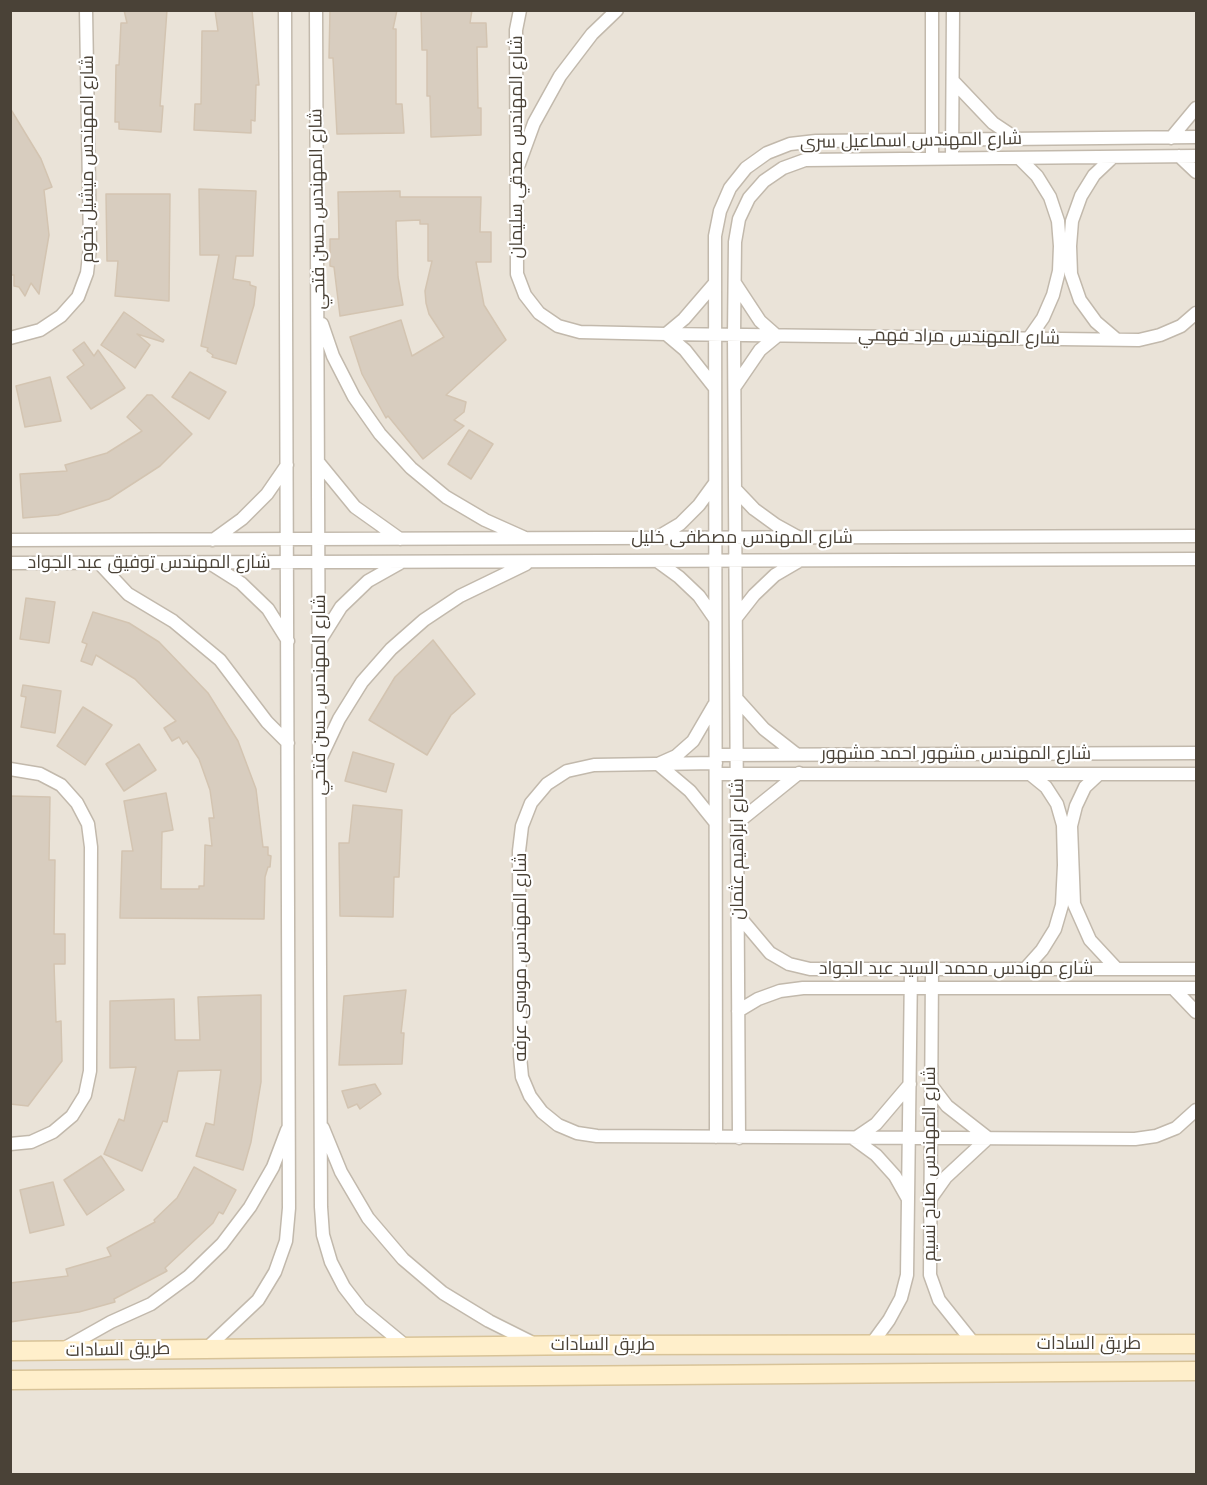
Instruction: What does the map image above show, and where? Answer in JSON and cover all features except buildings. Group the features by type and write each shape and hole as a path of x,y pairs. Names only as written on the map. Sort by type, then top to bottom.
{"main road":[{"path":"1158,1343 1158,1371"},
{"name":"طريق السادات","path":"10,1352 699,1344 870,1346 1197,1344"},
{"path":"699,1344 701,1375"},
{"path":"59,1351 59,1380"},
{"name":"طريق السادات","path":"10,1380 1197,1371"}],"street":[{"name":"شارع المهندس ميشيل بخوم","path":"10,338 40,330 61,316 78,297 87,273 90,247 86,10"},
{"name":"شارع المهندس حسن فتحي","path":"206,1349 258,1300 275,1272 286,1241 290,1208 285,10"},
{"name":"شارع المهندس حسن فتحي","path":"316,10 321,1207 323,1235 331,1262 344,1287 361,1309 407,1347"},
{"name":"شارع المهندس صدقي سليمان","path":"520,10 516,30 517,274 525,295 539,313 558,326 580,332 715,335"},
{"path":"516,174 534,123 560,76 592,34 616,10"},
{"path":"932,10 932,158"},
{"path":"952,158 953,10"},
{"path":"953,81 993,123 1017,139"},
{"path":"1171,138 1197,108"},
{"name":"شارع المهندس اسماعيل سرى","path":"716,561 715,236 720,211 730,188 746,168 767,153 790,144 816,141 1197,138"},
{"path":"1179,156 1197,172"},
{"name":"شارع المهندس اسماعيل سرى","path":"736,561 735,242 739,219 749,198 764,181 783,168 805,160 1197,156"},
{"path":"1029,338 1043,318 1053,295 1072,221 1081,196 1094,175 1113,157"},
{"path":"1019,158 1037,176 1050,197 1080,300 1096,322 1116,339"},
{"path":"735,282 753,312 777,336 745,367 735,387"},
{"path":"715,284 684,319 666,334 690,356 715,387"},
{"path":"319,313 333,356 354,397 380,434 411,468 446,497 485,520 527,539"},
{"name":"شارع المهندس مراد فهمي","path":"715,335 1139,340 1160,335 1181,326 1197,313"},
{"path":"319,463 355,507 401,539"},
{"path":"213,540 242,519 287,465"},
{"path":"657,538 680,524 716,483"},
{"path":"735,489 754,509 776,525 800,538"},
{"path":"1180,537 1197,531"},
{"name":"شارع المهندس مصطفى خليل","path":"287,540 1197,536"},
{"name":"شارع المهندس توفيق عبد الجواد","path":"10,540 287,540"},
{"name":"شارع المهندس مصطفى خليل","path":"287,563 1197,559"},
{"path":"657,561 699,596 716,619"},
{"name":"شارع ابراهيم عثمان","path":"716,561 716,1137"},
{"name":"شارع ابراهيم عثمان","path":"736,561 739,1138"},
{"path":"736,618 754,595 775,575 800,561"},
{"path":"320,640 340,608 361,588 402,562"},
{"path":"320,759 350,700 391,649 423,620 460,596 530,562"},
{"name":"شارع المهندس توفيق عبد الجواد","path":"10,563 287,563"},
{"path":"99,563 128,594 173,621 220,660 267,723 288,743"},
{"path":"210,563 241,583 268,609 288,641"},
{"path":"737,699 764,729 796,754"},
{"path":"715,703 693,741 676,756 658,764 690,791 715,822"},
{"name":"شارع المهندس مشهور احمد مشهور","path":"716,764 737,755 1197,753"},
{"name":"شارع المهندس مشهور احمد مشهور","path":"716,764 737,774 1197,774"},
{"name":"شارع المهندس موسى عرفه","path":"716,764 594,765 567,771 547,784 531,803 522,826 519,850 520,1056 522,1077 530,1096 542,1112 558,1125 577,1133 597,1136 854,1139 1156,1136 1176,1128 1197,1110"},
{"path":"10,769 40,774 61,785 77,803 82,813 87,824 91,847 90,1071 85,1095 72,1116 53,1132 31,1142 10,1144"},
{"path":"737,823 799,773"},
{"path":"1030,774 1046,787 1057,804 1063,825 1074,904 1080,923 1102,956 1117,969"},
{"path":"1025,969 1042,950 1055,929 1062,905 1071,826 1076,806 1085,787 1099,774"},
{"name":"شارع مهندس محمد السيد عبد الجواد","path":"738,915 770,953 789,964 810,969 1197,969"},
{"name":"شارع المهندس صلاح نسيم","path":"870,1346 890,1320 901,1298 907,1275 911,969"},
{"name":"شارع المهندس صلاح نسيم","path":"932,969 930,1275 939,1300 975,1345"},
{"path":"1173,988 1197,1012"},
{"name":"شارع مهندس محمد السيد عبد الجواد","path":"738,1011 758,999 791,990 1197,988"},
{"path":"909,1200 895,1176 876,1155 854,1139 876,1124 910,1084"},
{"path":"929,1201 953,1170 988,1138 947,1106 931,1085"},
{"path":"321,1122 340,1172 368,1218 403,1259 443,1293 489,1321 539,1346"},
{"path":"59,1351 111,1322 152,1304 189,1276 222,1244 250,1207 273,1167 290,1123"}],"shaded area":[{"path":"10,11 1196,11 1196,1474 11,1474"}]}
